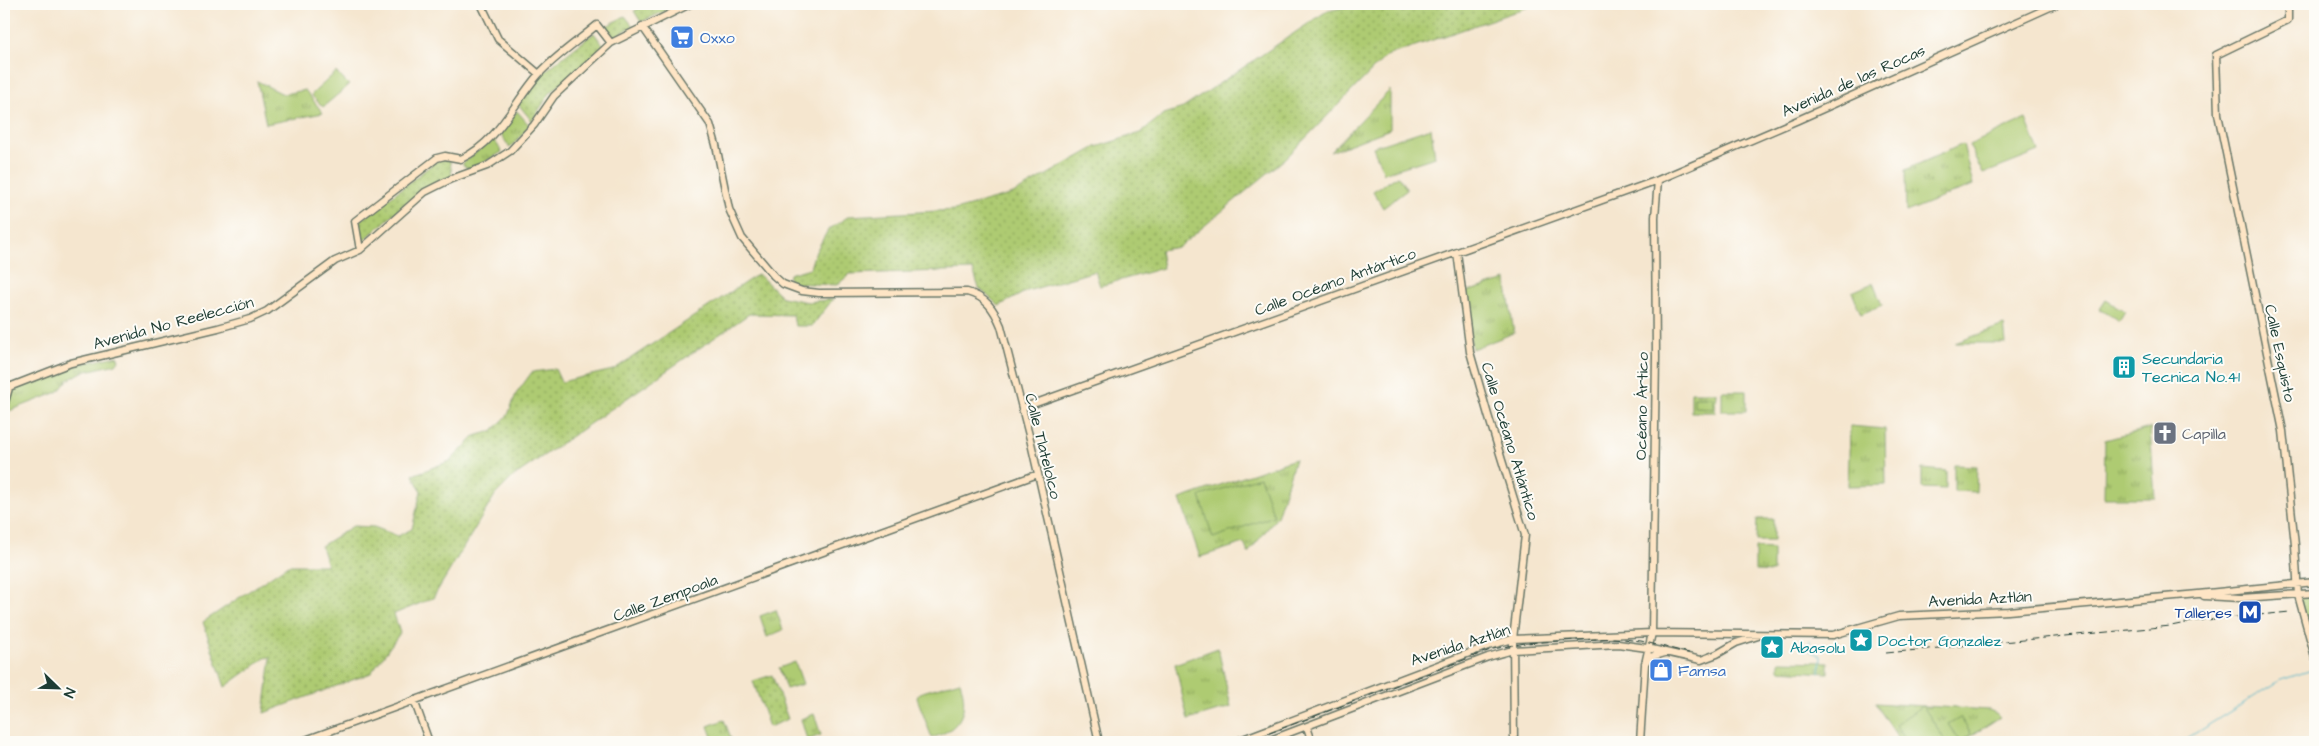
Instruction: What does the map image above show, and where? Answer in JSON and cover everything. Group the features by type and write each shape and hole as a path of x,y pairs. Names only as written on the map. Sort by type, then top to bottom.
{"street":[{"path":"481,4 498,40 539,74"},
{"name":"Avenida No Reelección","path":"4,406 7,389 71,363 256,317 274,307 336,261 360,250 424,192 456,177 487,166 510,151 534,125 554,96 611,43 642,26 690,4"},
{"name":"Avenida de las Rocas","path":"1658,180 1798,120 2057,4"},
{"name":"Calle Esquisto","path":"2288,4 2288,20 2216,55 2218,114 2284,431 2298,589 2315,657"},
{"path":"360,250 355,221 437,158 445,156 461,159 474,151 495,133 539,74 597,25 611,43"},
{"name":"Calle Tlatelolco","path":"642,26 710,124 729,209 742,238 783,284 809,292 967,292 982,298 994,310 1002,326 1022,408 1099,742"},
{"name":"Calle Océano Antártico","path":"1022,408 1658,180"},
{"name":"Océano Ártico","path":"1640,742 1645,664 1647,648 1652,633 1656,357 1655,217 1658,180"},
{"name":"Calle Océano Atlántico","path":"1457,252 1470,352 1525,535 1513,639 1514,742"},
{"name":"Calle Zempoala","path":"300,742 1038,474"},
{"name":"Avenida Aztlán","path":"2198,594 2240,598 2298,589 2315,582"},
{"name":"Avenida Aztlán","path":"1235,742 1480,649 1513,639 1652,633 1833,635 1899,616 2008,611 2198,594 2298,589 2315,593"},
{"name":"Avenida Aztlán","path":"1265,742 1488,657 1513,650 1618,644 1647,648 1696,660 1707,659 1736,644 1766,634"},
{"path":"1645,664 1650,657 1666,653"},
{"path":"414,700 429,742"},
{"path":"1307,727 1312,742"}],"green space":[{"path":"648,4 681,4 641,22 634,11"},
{"path":"1361,4 1537,4 1386,56 1287,157 1179,247 1160,250 1163,268 1100,286 1095,271 1027,291 999,306 979,288 973,270 850,274 837,285 788,283 789,274 810,268 814,255 828,230 849,216 955,210 1013,194 1096,147 1140,133 1164,114 1183,108 1327,11"},
{"path":"625,16 633,26 611,39 603,28"},
{"path":"594,33 604,46 550,93 532,121 518,104 544,72"},
{"path":"336,72 349,85 323,107 311,95"},
{"path":"257,81 283,94 305,90 323,113 266,124"},
{"path":"1390,90 1390,129 1330,152"},
{"path":"517,111 530,126 510,148 500,133"},
{"path":"2026,119 2039,152 1983,174 1969,145"},
{"path":"1431,128 1435,157 1384,173 1373,147"},
{"path":"493,138 502,152 473,169 468,169 462,164"},
{"path":"1963,144 1973,185 1906,212 1905,170"},
{"path":"438,160 450,161 452,176 416,197 362,242 357,223"},
{"path":"1398,176 1407,190 1383,208 1373,191"},
{"path":"758,274 782,297 808,302 833,299 812,326 795,326 793,315 749,314 514,476 495,495 433,598 394,614 400,633 371,673 264,713 271,657 265,658 225,687 203,622 288,565 327,565 321,546 353,526 374,527 398,536 412,529 421,491 413,475 450,461 475,436 492,431 508,415 516,394 532,372 555,369 561,382 613,370"},
{"path":"1506,280 1514,333 1472,349 1463,293"},
{"path":"1873,283 1882,305 1861,314 1852,292"},
{"path":"2106,300 2125,311 2119,321 2100,309"},
{"path":"2004,325 2006,343 1955,343"},
{"path":"117,356 119,360 116,364 82,372 68,380 58,392 4,413 13,390 67,367"},
{"path":"1722,391 1746,391 1746,411 1722,411"},
{"path":"1691,392 1716,392 1715,412 1691,412"},
{"path":"1694,397 1713,397 1713,408 1694,407"},
{"path":"1850,426 1885,429 1886,485 1848,486"},
{"path":"2150,428 2155,498 2104,498 2105,440"},
{"path":"1295,459 1277,517 1248,553 1244,543 1200,557 1180,499"},
{"path":"1954,465 1977,466 1976,492 1954,491"},
{"path":"1922,469 1946,471 1946,489 1922,488"},
{"path":"1260,477 1274,516 1213,538 1200,496"},
{"path":"1757,519 1773,519 1773,541 1756,541"},
{"path":"1755,548 1773,549 1773,572 1755,571"},
{"path":"2315,592 2315,656 2298,595"},
{"path":"776,610 783,630 767,637 760,616"},
{"path":"1218,648 1231,707 1188,720 1175,664"},
{"path":"1779,661 1828,662 1828,673 1779,670"},
{"path":"795,662 803,684 786,689 779,668"},
{"path":"772,675 788,719 769,727 753,681"},
{"path":"960,681 964,701 961,717 950,729 932,738 917,698 919,693"},
{"path":"1875,703 1989,710 2000,717 1962,742 1901,742"},
{"path":"1923,706 1946,742 1907,742 1895,724"},
{"path":"814,714 821,735 807,740 801,719"},
{"path":"1960,717 1971,734 1960,742 1948,724"},
{"path":"724,720 731,738 721,742 714,742 708,726"}],"waterway":[{"path":"1810,640 1810,651 1821,656 1820,673"},
{"path":"2181,742 2281,680 2315,669"}],"railway":[{"path":"1886,653 2171,626 2196,621 2290,612"},
{"path":"1246,742 1493,649 1525,643 1614,638 1641,641 1689,653"}],"place":[{"name":"Oxxo","path":"682,37"},
{"name":"Secundaria Tecnica No.41","path":"2124,367"},
{"name":"Capilla","path":"2165,433"},
{"name":"Talleres","path":"2250,612"},
{"name":"Doctor Gonzalez","path":"1861,640"},
{"name":"Abasolu","path":"1772,647"},
{"name":"Famsa","path":"1661,670"}]}
